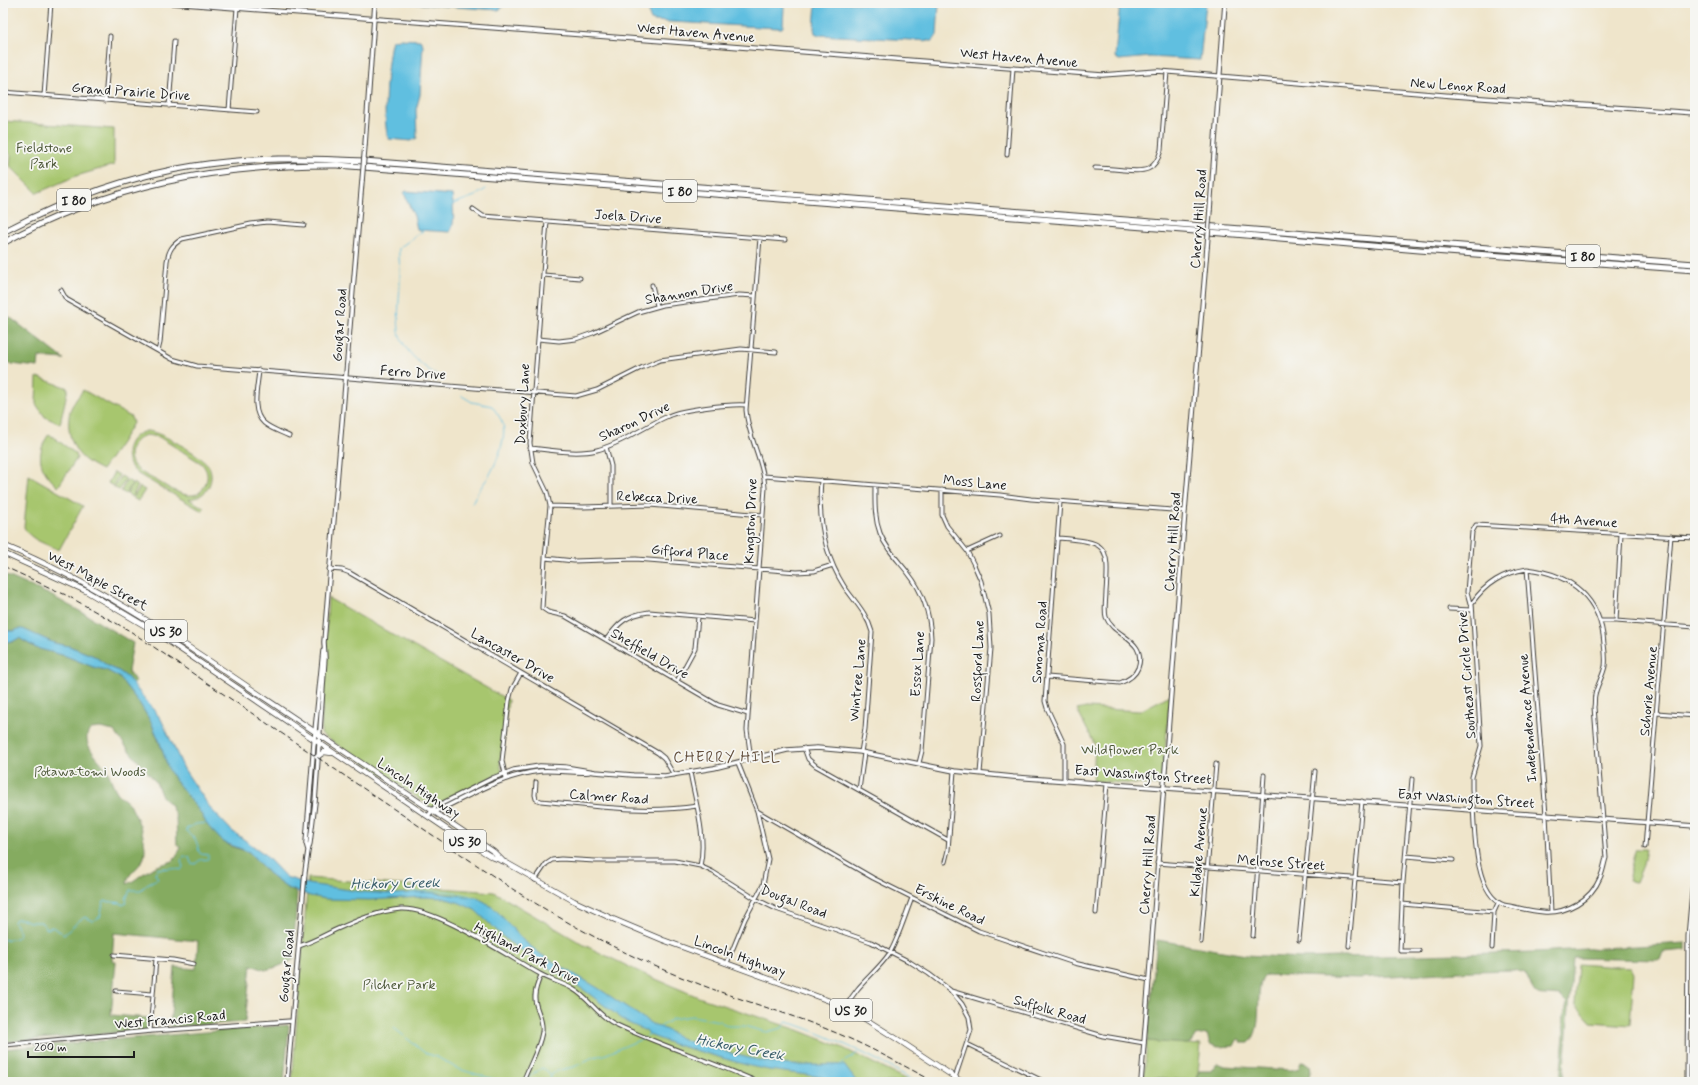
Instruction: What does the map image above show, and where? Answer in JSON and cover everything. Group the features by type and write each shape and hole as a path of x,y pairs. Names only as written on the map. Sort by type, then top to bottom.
{"highway":[{"name":"I 80","path":"3,232 32,217 73,200 148,175 194,166 232,162 315,159 364,161 1695,264"},
{"name":"I 80","path":"3,243 34,227 90,203 124,191 213,172 261,166 337,165 1234,234 1419,250 1695,270"},
{"path":"3,247 34,227"}],"main road":[{"name":"West Maple Street","path":"3,545 69,575 144,617 319,735"},
{"name":"West Maple Street","path":"3,553 70,584 125,613 316,741"},
{"name":"Lincoln Highway","path":"319,735 494,852 505,862"},
{"name":"Lincoln Highway","path":"316,741 476,848 505,862 536,880 613,919 663,940 846,1007 962,1082"},
{"path":"317,757 324,752 336,754"}],"street":[{"path":"44,96 51,3"},
{"name":"West Haven Avenue","path":"172,3 1102,75 1146,71 1219,76"},
{"name":"Gougar Road","path":"287,1082 305,872 315,802 317,757 315,732 324,648 347,378 375,3"},
{"name":"Cherry Hill Road","path":"1141,1082 1225,3"},
{"path":"229,110 237,8"},
{"path":"105,101 110,36"},
{"path":"169,106 174,41"},
{"path":"1008,155 1013,68"},
{"path":"1095,168 1140,172 1148,170 1154,165 1159,158 1161,150 1168,72"},
{"name":"New Lenox Road","path":"1219,76 1455,96 1695,113"},
{"name":"Grand Prairie Drive","path":"3,92 257,112"},
{"name":"Joela Drive","path":"472,209 483,216 785,240"},
{"name":"Doxbury Lane","path":"542,608 550,506 547,492 533,463 530,448 533,392 548,221"},
{"path":"158,351 168,252 173,245 182,240 248,224 267,222 304,225"},
{"name":"Kingston Drive","path":"751,759 747,730 760,569 764,476 748,428 746,405 760,238"},
{"path":"543,275 580,278"},
{"path":"652,285 657,306"},
{"name":"Ferro Drive","path":"61,290 66,299 172,359 191,364 347,378 582,395 597,390 660,360 740,349 776,352"},
{"name":"Shannon Drive","path":"538,339 559,341 576,339 593,333 631,314 657,306 727,296 755,296"},
{"path":"259,370 256,406 259,418 265,424 289,436"},
{"name":"Sharon Drive","path":"530,448 584,452 606,447 675,413 735,405 746,405"},
{"path":"606,447 610,461 611,506"},
{"name":"Moss Lane","path":"764,476 875,484 1060,502 1185,511"},
{"name":"Wintree Lane","path":"821,480 820,521 825,544 842,584 869,621 872,632 859,790"},
{"name":"Essex Lane","path":"875,484 874,505 880,533 887,546 917,586 928,611 931,638 923,736 919,763"},
{"name":"Rossford Lane","path":"942,490 942,515 948,526 967,551 981,581 990,614 991,648 980,773"},
{"name":"Sonoma Road","path":"1060,502 1045,701 1046,708 1064,744 1064,780"},
{"name":"Rebecca Drive","path":"550,506 650,505 763,515"},
{"name":"4th Avenue","path":"1472,610 1467,592 1472,532 1473,527 1476,525 1695,538"},
{"path":"1616,620 1621,534"},
{"path":"967,551 1000,536"},
{"name":"Schorie Avenue","path":"1645,847 1671,536"},
{"path":"1047,677 1120,683 1133,676 1140,660 1136,647 1110,624 1106,616 1105,607 1108,560 1105,553 1094,542 1057,538"},
{"name":"Gifford Place","path":"545,558 574,561 636,559 804,572 818,570 833,565"},
{"name":"Lancaster Drive","path":"330,569 342,570 350,573 658,753 667,762 674,775"},
{"path":"1492,948 1494,912 1498,903 1542,912 1564,910 1575,905 1586,897 1598,883 1606,858 1594,707 1595,695 1605,663 1603,627 1588,599 1569,581 1541,571 1527,569"},
{"name":"Southeast Circle Drive","path":"1498,903 1487,890 1482,879 1477,855 1472,777 1480,751 1481,741 1472,603 1488,585 1500,576 1527,569"},
{"name":"Independence Avenue","path":"1527,569 1546,815 1551,912"},
{"name":"Sheffield Drive","path":"542,608 548,612 565,616 718,705 748,714"},
{"path":"1449,609 1472,610"},
{"path":"606,640 622,620 638,613 649,612 755,621"},
{"path":"677,681 695,648 698,617"},
{"path":"1601,621 1616,620 1695,627"},
{"name":"Gougar Road","path":"308,851 306,843 316,741 319,735 325,658 324,648"},
{"path":"506,778 502,761 509,701 512,689 521,673"},
{"path":"1657,712 1695,716"},
{"path":"804,748 808,759 816,766 948,840"},
{"name":"East Washington Street","path":"428,816 435,807 442,803 504,773 531,767 548,766 594,772 644,776 674,775 738,763 787,750 804,748 840,749 862,752 954,771 1013,777 1214,790 1695,826"},
{"path":"727,963 763,884 768,859 757,811 738,763"},
{"name":"Kildare Avenue","path":"1201,942 1216,764"},
{"name":"East Washington Street","path":"432,811 437,811 506,778 548,771 594,772"},
{"path":"945,862 948,850 954,771"},
{"path":"1299,940 1315,771"},
{"path":"690,772 697,806 702,847 700,866"},
{"path":"1253,936 1264,775"},
{"path":"1412,780 1403,882 1400,951 1419,951"},
{"name":"Calmer Road","path":"536,782 536,799 541,801 649,810 678,809 697,806"},
{"path":"1096,913 1107,784"},
{"path":"1349,946 1362,801"},
{"name":"Erskine Road","path":"757,811 912,898 980,931 1074,963 1149,980"},
{"path":"1406,856 1453,860"},
{"path":"1687,1079 1689,1017 1688,936 1695,858"},
{"name":"Dougal Road","path":"536,880 546,864 552,860 561,859 595,861 674,861 700,866 776,909 842,931 890,952 929,974 950,990 962,1004 969,1017 971,1030 967,1044 961,1056 955,1078"},
{"name":"Melrose Street","path":"1158,863 1403,882"},
{"path":"846,1007 852,994 881,964 890,952 912,898"},
{"path":"1402,904 1494,912"},
{"name":"Highland Park Drive","path":"299,946 309,943 334,930 378,914 402,909 415,910 428,914 454,926 541,975 574,989 613,1023 660,1044 758,1082"},
{"path":"114,955 194,964"},
{"path":"150,1031 156,959"},
{"path":"523,1082 537,1052 542,1033 543,1021 537,1009 535,997 541,975"},
{"name":"Suffolk Road","path":"950,990 1103,1036 1144,1043"},
{"path":"116,991 152,994"},
{"path":"1689,1017 1695,1017"},
{"name":"West Francis Road","path":"3,1045 150,1031 292,1021"},
{"path":"967,1044 1045,1082"},
{"path":"1681,1082 1695,1076"}],"green space":[{"name":"Fieldstone Park","path":"3,121 114,129 114,165 76,176 37,193 10,166 11,155 3,146"},
{"path":"3,312 64,359 39,357 38,367 3,363"},
{"path":"37,377 68,388 60,424 45,417 36,404"},
{"path":"83,390 131,417 133,423 102,470 89,463 80,455 73,444 69,431 70,411"},
{"path":"146,431 160,434 197,455 208,465 211,475 209,486 201,495 189,499 204,508 202,511 138,474 133,469 129,463 127,450 133,438","holes":["146,435 159,437 201,463 204,467 207,474 207,479 202,490 197,494 191,495 177,492 145,475 134,466 130,457 130,452 134,443"]},
{"path":"49,434 76,454 77,458 58,487 47,475 41,462 44,442"},
{"path":"114,472 119,475 113,486 108,483"},
{"path":"29,475 83,506 59,550 34,538 26,531 24,527"},
{"path":"121,476 126,479 119,490 114,487"},
{"path":"127,480 132,483 126,494 121,491"},
{"path":"133,483 138,486 132,497 127,494"},
{"path":"140,487 145,490 138,501 133,498"},
{"path":"3,574 50,595 133,643 128,671 136,682 133,684 119,671 111,668 94,656 69,646 54,643 24,630 3,631"},
{"path":"328,598 508,700 500,762 502,772 433,808 321,734"},
{"name":"Potawatomi Woods","path":"19,638 36,648 66,656 93,667 106,670 119,677 140,704 151,722 173,777 200,812 208,826 230,846 249,852 272,877 297,893 293,960 277,967 265,970 251,965 245,1022 170,1027 175,967 196,969 198,941 114,933 112,960 116,962 111,1015 149,1018 148,1030 3,1042 3,641 12,642","holes":["100,728 114,731 156,782 161,795 171,806 176,817 177,845 181,848 173,861 152,868 127,884 129,877 141,863 145,854 142,832 130,805 117,792 108,772 92,751 87,740 87,734 91,729"]},
{"name":"Wildflower Park","path":"1170,695 1162,786 1093,781 1095,745 1077,710 1086,708 1140,711"},
{"path":"1636,849 1646,849 1643,865 1636,882 1628,881"},
{"name":"Pilcher Park","path":"308,878 494,892 584,945 646,975 701,998 798,1030 841,1047 911,1082 292,1082"},
{"path":"1157,940 1246,955 1303,958 1535,952 1686,943 1686,950 1663,952 1660,960 1573,958 1563,1082 1560,1082 1564,1035 1563,1020 1567,1003 1560,996 1537,994 1532,988 1525,973 1515,970 1358,978 1266,975 1262,980 1260,987 1257,1027 1254,1036 1249,1043 1241,1043 1239,1039 1234,1046 1218,1047 1210,1044 1207,1034 1195,1036 1191,1042 1187,1044 1147,1041"},
{"path":"1578,964 1631,968 1634,973 1630,1025 1591,1022 1575,1004"},
{"path":"289,1025 284,1082 3,1082 3,1049"},
{"path":"1147,1041 1201,1045 1197,1081 1144,1077"},
{"path":"1301,1062 1310,1065 1311,1070 1307,1082 1143,1082 1144,1077 1197,1081 1199,1071 1211,1071 1217,1063 1224,1066 1292,1070 1299,1068"}],"water":[{"path":"404,3 502,3 502,8 498,10"},
{"path":"650,3 781,3 784,7 783,26 782,28 778,28 654,21 651,20 649,15"},
{"path":"816,3 939,3 937,35 933,41 930,41 819,35 815,33 814,28"},
{"path":"1120,3 1206,3 1200,60 1150,57 1119,60 1115,57"},
{"path":"392,40 420,40 423,45 420,95 416,110 417,138 411,141 389,139 385,120 390,48"},
{"path":"406,191 452,195 454,219 450,232 417,229 414,216 404,193"},
{"path":"23,629 54,643 69,646 94,656 128,678 161,719 184,769 211,809 232,831 263,853 286,877 308,884 364,892 392,894 426,892 475,897 496,910 523,940 542,955 598,988 655,1026 663,1028 689,1041 738,1055 774,1063 792,1065 844,1065 857,1082 828,1082 822,1077 750,1066 673,1044 649,1035 646,1031 626,1022 584,990 509,942 475,910 460,903 443,898 423,897 370,900 326,899 310,896 287,888 272,877 249,852 223,842 208,826 200,812 173,777 168,768 159,740 151,722 140,704 119,677 106,670 93,667 66,656 36,648 19,638 12,642 3,641 3,631 14,631"}],"waterway":[{"path":"453,204 475,196 486,189"},
{"path":"424,230 399,248 400,275 398,325 404,345 423,365 443,378"},
{"path":"462,396 472,402 492,406 502,422 504,430 502,445 497,460 472,503"},
{"path":"3,940 16,938 20,934 14,922 16,919 22,919 30,922 41,922 47,929 52,927 64,934 83,918 86,917 92,921 100,917 103,903 105,901 121,903 122,905 127,903 126,899 130,890 141,890 147,884 157,879 158,877 155,875 157,869 172,868 181,870 183,867 181,861 184,856 189,857 191,863 195,864 200,860 208,859 208,855 201,854 199,852 196,841 186,829 196,824 207,823"},
{"name":"Hickory Creek","path":"410,893 446,891 474,897 481,901"},
{"path":"660,1027 672,1019 692,1016 719,1021 728,1026 744,1026 766,1032 782,1028 787,1021 853,1048 916,1082"},
{"path":"394,1028 425,1053 437,1057 458,1069 501,1081 522,1080"},
{"path":"551,1075 559,1070 574,1067 593,1057 604,1055 644,1038"},
{"path":"840,1065 858,1052"},
{"path":"526,1080 542,1068 549,1073 551,1082"}],"railway":[{"path":"3,566 68,596 130,631 511,888 578,928 670,973 812,1024 856,1042 935,1082"}],"district":[{"name":"CHERRY HILL","path":"727,757"}]}
